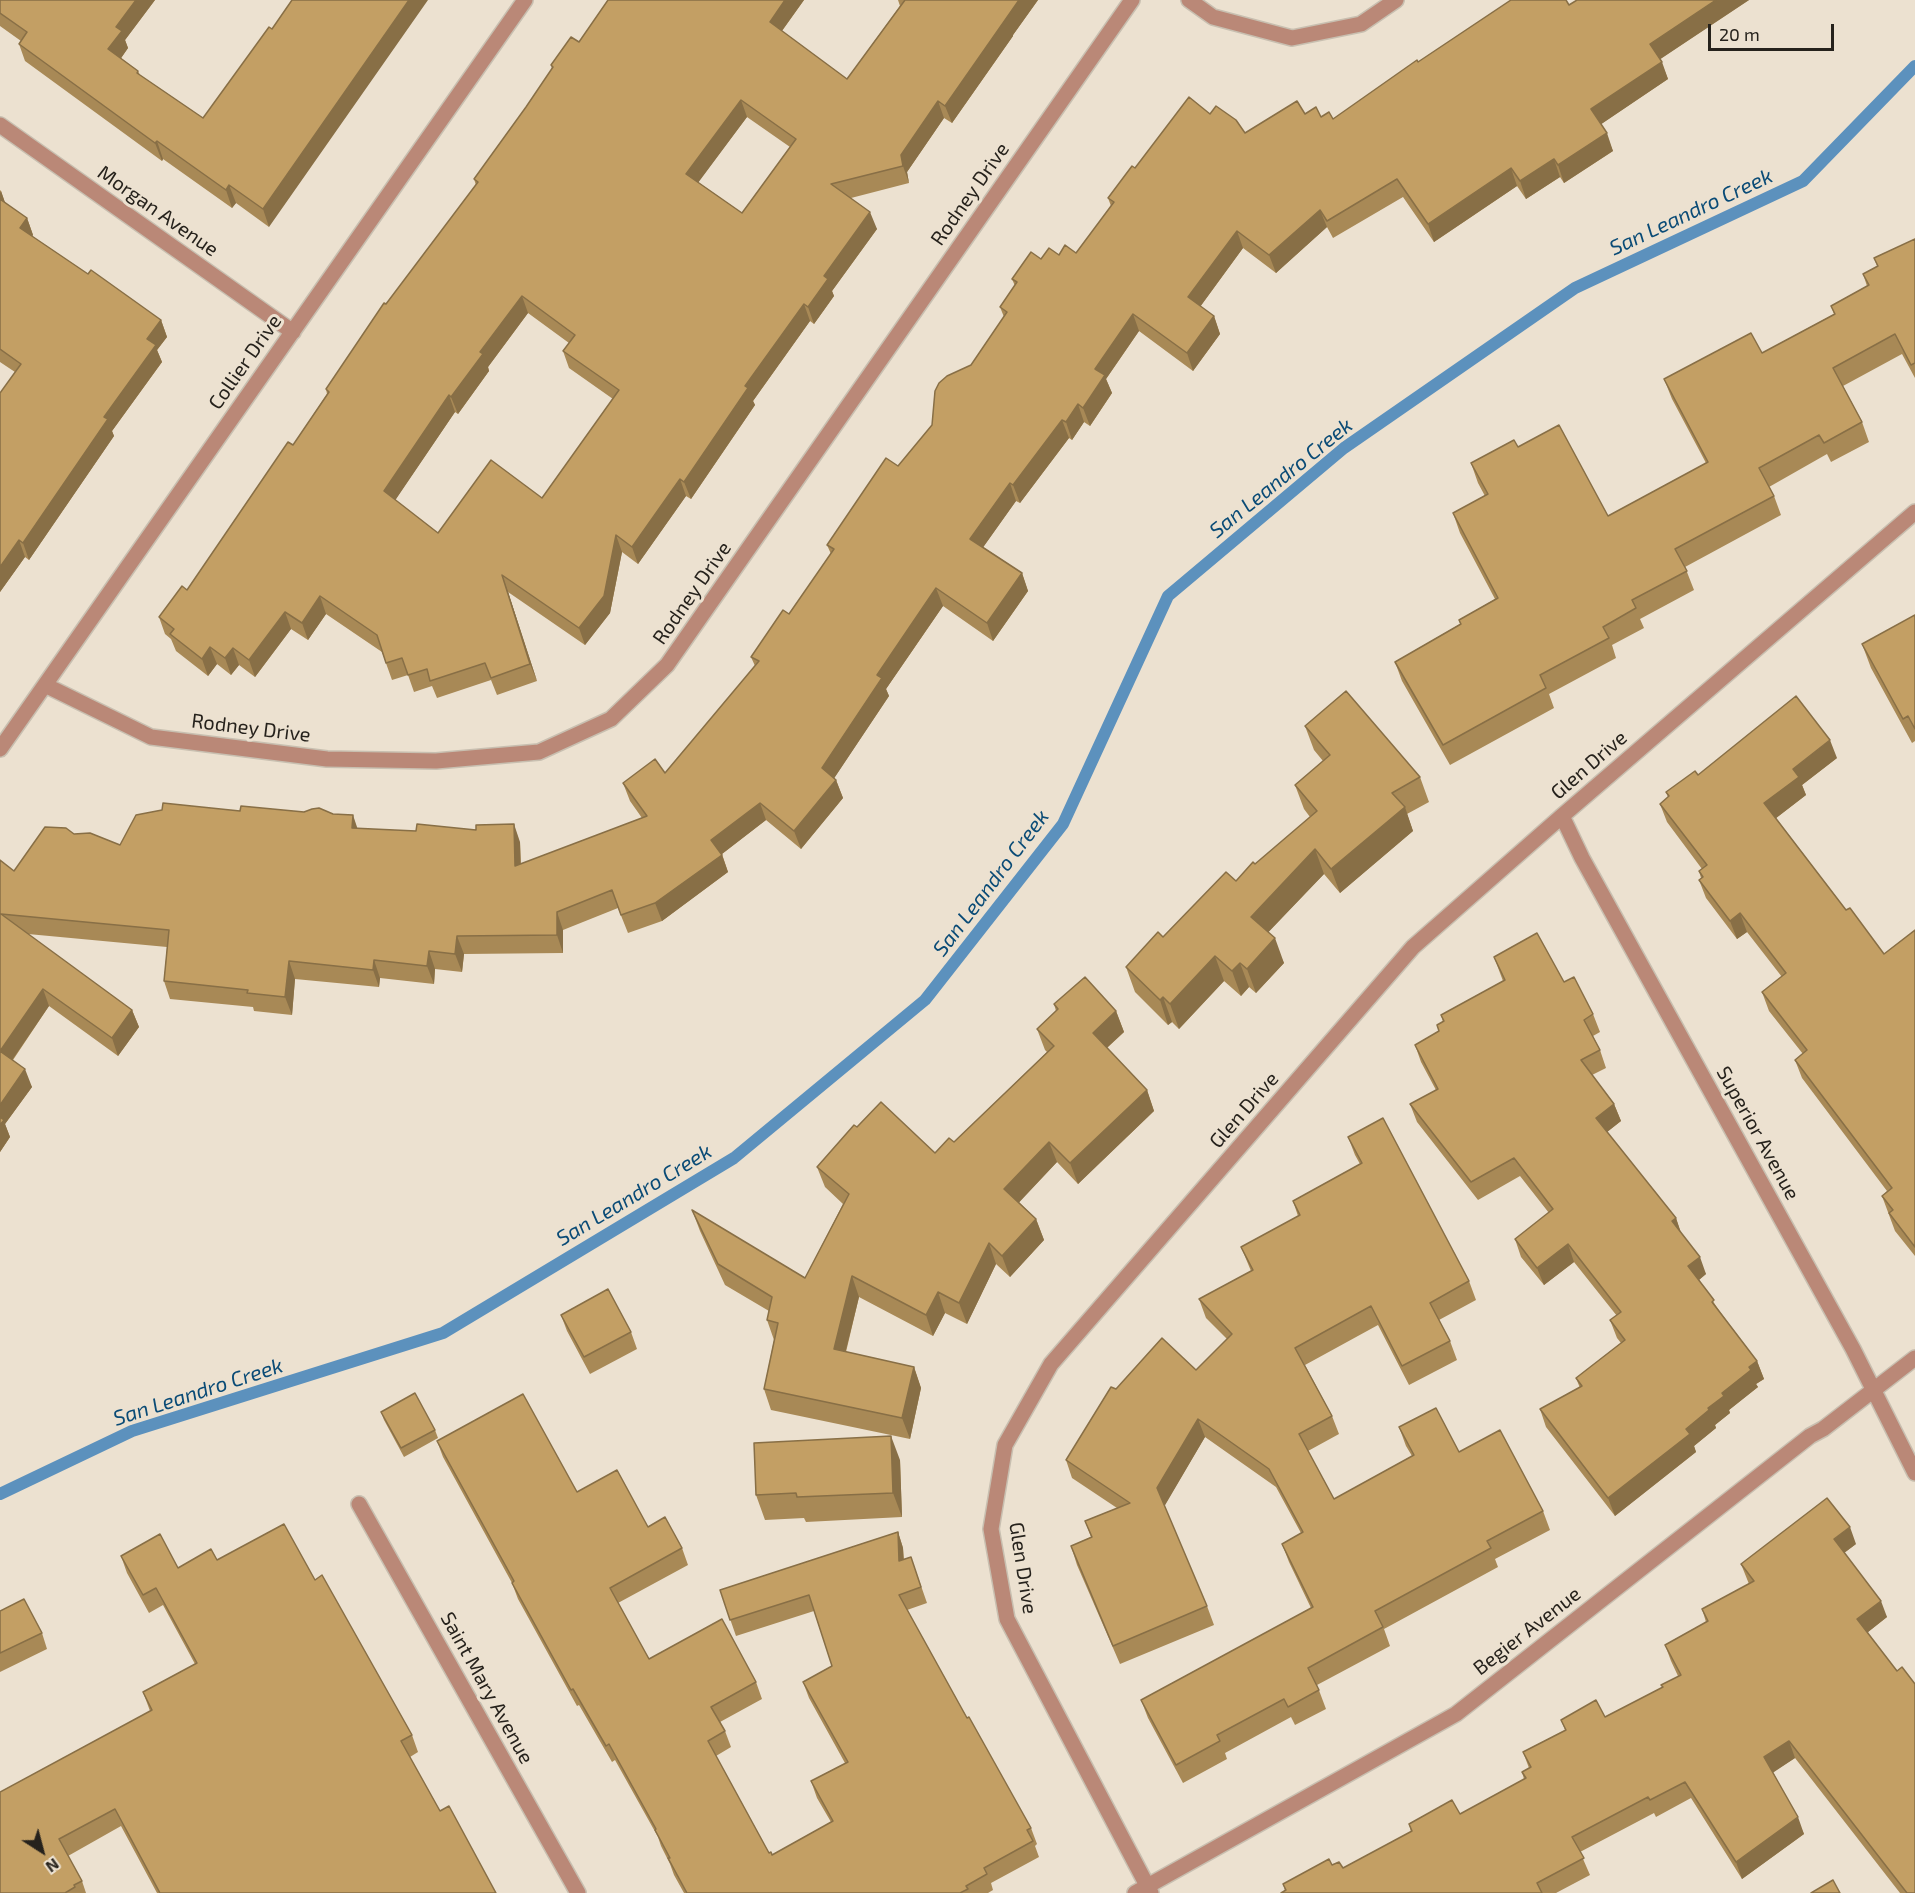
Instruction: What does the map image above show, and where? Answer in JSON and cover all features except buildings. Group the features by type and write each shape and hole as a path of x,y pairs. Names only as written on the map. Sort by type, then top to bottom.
{"street":[{"name":"Collier Drive","path":"0,749 525,0"},
{"name":"Rodney Drive","path":"45,685 151,737 327,759 436,761 539,752 611,719 667,665 1132,0"},
{"path":"1189,0 1213,17 1292,38 1361,24 1396,0"},
{"name":"Morgan Avenue","path":"0,125 293,332"},
{"name":"Glen Drive","path":"1144,1891 1007,1619 991,1529 1005,1445 1051,1364 1413,947 1915,512"},
{"name":"Superior Avenue","path":"1562,816 1582,858 1853,1349 1915,1473"},
{"name":"Begier Avenue","path":"1144,1891 1456,1714 1810,1436 1823,1429 1915,1358"},
{"name":"Saint Mary Avenue","path":"359,1504 578,1893"}],"waterway":[{"name":"San Leandro Creek","path":"0,1494 132,1431 443,1333 734,1158 925,1000 1063,824 1168,596 1344,448 1575,288 1803,181 1915,66"}]}
